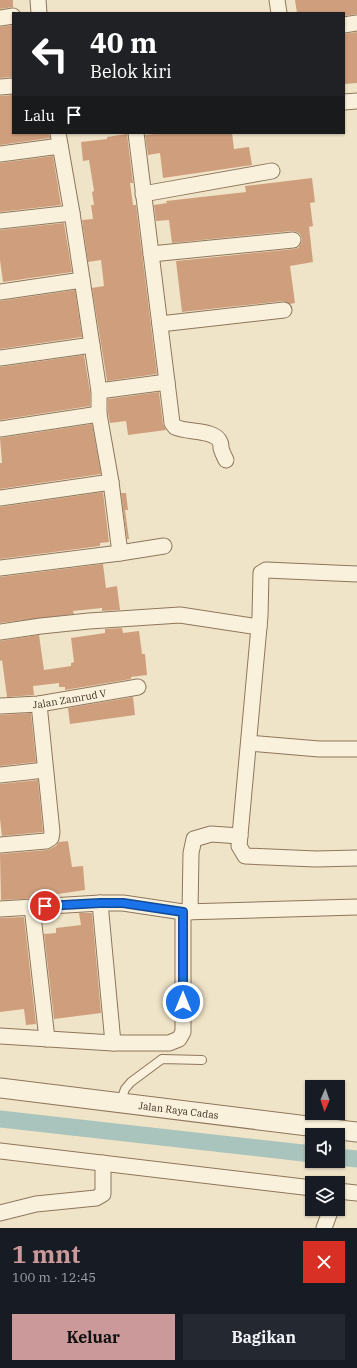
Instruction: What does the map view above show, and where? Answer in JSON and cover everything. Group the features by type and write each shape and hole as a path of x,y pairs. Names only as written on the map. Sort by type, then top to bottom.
{"street":[{"path":"277,0 279,12"},
{"path":"0,18 12,16"},
{"path":"345,25 357,23"},
{"path":"0,87 12,86"},
{"path":"345,102 357,101"},
{"path":"136,134 172,423 175,427 184,430 206,433 215,436 220,442 226,460"},
{"path":"0,154 61,137 99,391 99,414 111,482 120,553"},
{"path":"143,194 272,171"},
{"path":"0,221 72,213"},
{"path":"151,254 293,240"},
{"path":"0,292 82,280"},
{"path":"160,324 284,310"},
{"path":"0,358 92,345"},
{"path":"99,391 167,382"},
{"path":"0,428 99,414"},
{"path":"0,498 111,482"},
{"path":"0,568 164,546"},
{"path":"357,574 266,570 261,573 259,627 239,846 245,856 316,859 357,858"},
{"path":"0,632 41,626 180,615 259,627"},
{"name":"Jalan Zamrud V","path":"0,706 39,704 138,687"},
{"path":"0,845 46,841 51,838 52,832 39,704"},
{"path":"249,743 319,749 357,749"},
{"path":"0,774 45,770"},
{"path":"0,1036 113,1043 169,1043 179,1039 183,1032 186,912 191,853 194,839 211,834 240,836"},
{"path":"100,903 113,1043"},
{"path":"0,910 100,903 123,903 186,912 357,907"},
{"path":"32,907 47,1039"},
{"name":"Jalan Raya Cadas","path":"0,1088 357,1132"},
{"path":"0,1151 305,1187"},
{"path":"0,1213 36,1204 96,1198 101,1196 103,1194 103,1163"},
{"path":"345,1192 357,1193"},
{"path":"324,1228 328,1216"}],"lane":[{"path":"120,1103 125,1089 131,1082 162,1059 202,1060"}],"building":[{"path":"0,0 13,0 13,7 0,9"},
{"path":"295,0 357,0 357,14 345,16 345,12 297,12"},
{"path":"12,25 12,77 0,78 0,27"},
{"path":"357,32 357,83 345,84 345,34"},
{"path":"12,95 12,134 49,134 50,138 0,145 0,96"},
{"path":"127,134 133,183 130,183 133,205 136,205 157,374 107,381 92,288 104,286 101,260 88,262 82,220 93,219 91,205 94,205 92,192 94,191 89,160 83,161 81,142 107,139 107,137"},
{"path":"232,134 234,149 249,147 252,165 163,178 160,153 148,155 145,135"},
{"path":"53,156 61,205 0,212 0,163"},
{"path":"312,178 315,202 310,203 313,226 309,227 313,262 290,266 295,303 290,304 283,301 182,312 176,261 294,249 298,248 302,239 300,234 292,231 172,243 169,220 156,221 154,205 167,203 166,201 246,192 245,186"},
{"path":"64,223 72,272 3,282 0,260 0,230"},
{"path":"75,290 82,337 0,349 0,301"},
{"path":"84,355 90,392 90,406 0,420 0,367"},
{"path":"159,392 163,424 166,430 128,435 126,421 110,423 108,399"},
{"path":"92,424 101,474 0,489 0,463 2,463 0,438"},
{"path":"103,492 109,542 100,543 100,546 0,559 0,507"},
{"path":"121,493 126,493 128,510 125,510 129,539 127,539"},
{"path":"103,564 106,588 117,586 120,610 102,611 102,608 73,611 74,614 0,623 0,577"},
{"path":"122,628 123,633 139,631 142,654 145,654 147,675 65,690 65,687 59,687 59,683 33,686 34,695 7,697 2,660 0,661 0,641 39,635 44,670 71,666 71,663 74,662 71,638 105,633 105,629"},
{"path":"133,697 135,715 70,724 68,708"},
{"path":"31,713 36,762 0,766 0,715"},
{"path":"38,780 43,832 2,836 0,819 0,784"},
{"path":"68,841 72,867 83,866 85,890 24,899 1,900 0,854 47,850 56,846 59,842"},
{"path":"79,913 92,913 101,1013 54,1019 44,934 56,933 56,928 81,925"},
{"path":"24,917 36,1024 26,1025 24,1009 0,1012 0,918"}],"waterway":[{"path":"0,1119 305,1153"},
{"path":"345,1158 357,1159"}],"route":[{"path":"45,906 123,903 183,912 183,1002"}]}
